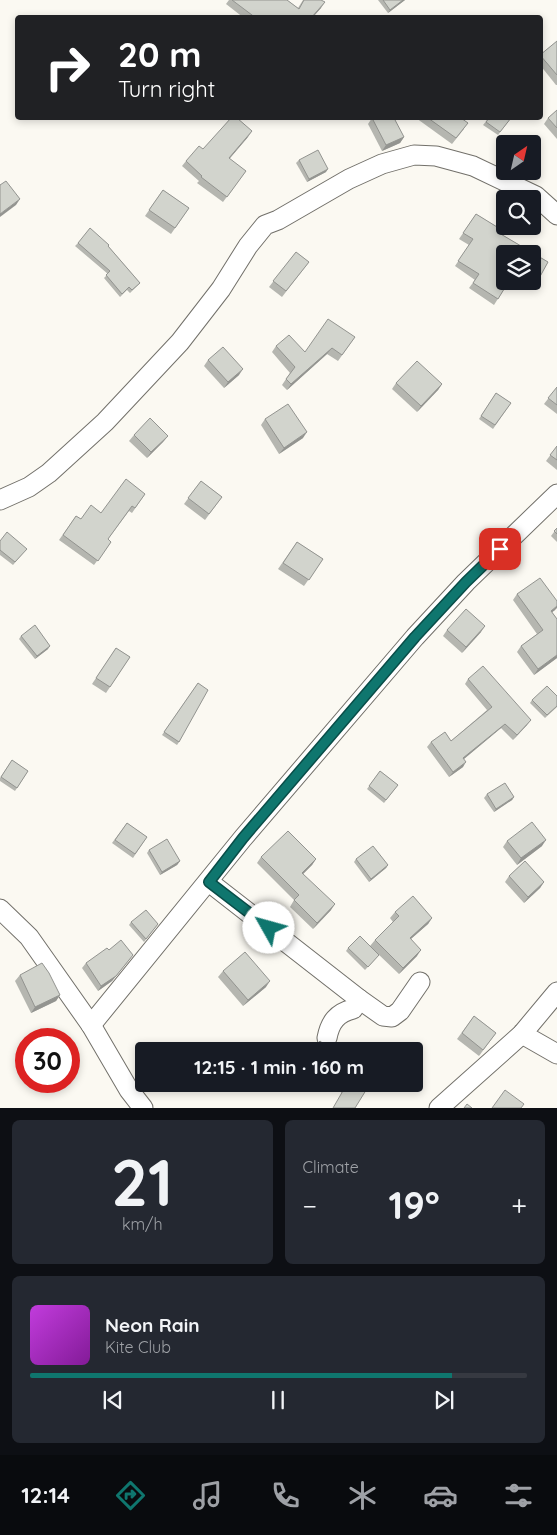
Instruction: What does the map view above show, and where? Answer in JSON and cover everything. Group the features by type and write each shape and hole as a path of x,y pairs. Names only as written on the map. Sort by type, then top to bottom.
{"street":[{"path":"0,500 29,487 49,473 105,422 180,342 221,289 248,246 265,225 278,220 350,179 382,164 414,155 436,156 473,166 536,196 557,215"},
{"path":"91,1025 243,838 415,637 466,582 557,494"},
{"path":"209,882 383,1016 392,1017 400,1011 420,982"},
{"path":"0,909 30,937 91,1025 129,1090 143,1108"},
{"path":"438,1108 522,1034 557,992"},
{"path":"327,1038 329,1028 336,1017 353,1009 359,999"},
{"path":"522,1034 557,1054"}],"building":[{"path":"232,0 287,0 299,9 304,0 321,0 325,2 314,15 252,15"},
{"path":"383,0 403,0 390,10"},
{"path":"557,41 557,75 543,59 543,53"},
{"path":"557,110 557,128 548,118"},
{"path":"229,120 239,120 252,131 229,158 246,171 227,197 201,177 186,161 199,146 203,149"},
{"path":"373,120 395,120 404,137 386,145"},
{"path":"431,120 464,120 468,123 456,138"},
{"path":"488,120 509,120 500,132 486,122"},
{"path":"318,150 328,169 309,179 299,160"},
{"path":"6,181 20,199 0,214 0,185"},
{"path":"163,190 189,208 175,228 149,210"},
{"path":"476,214 496,226 496,235 502,235 519,245 496,245 496,290 504,290 498,299 473,283 479,274 458,261 473,239 463,233"},
{"path":"90,228 109,245 140,283 132,290 129,287 122,294 106,275 110,271 78,243"},
{"path":"296,252 309,262 286,291 273,281"},
{"path":"541,258 548,262 541,275"},
{"path":"328,319 355,337 342,355 332,348 291,384 286,379 295,367 276,346 289,335 305,352"},
{"path":"223,347 243,369 228,382 208,360"},
{"path":"417,361 442,384 421,406 396,383"},
{"path":"557,387 557,405 548,398"},
{"path":"496,393 511,403 495,425 481,416"},
{"path":"288,404 307,432 284,448 265,419"},
{"path":"150,418 168,436 151,452 134,435"},
{"path":"557,446 557,460 550,455"},
{"path":"126,479 145,494 135,508 132,506 108,539 111,542 98,561 63,535 76,516 81,519 91,505 101,513"},
{"path":"201,481 222,497 209,514 188,498"},
{"path":"7,532 27,549 15,562 0,550 0,541"},
{"path":"297,542 323,559 309,580 283,563"},
{"path":"540,578 557,601 557,606 551,611 557,619 557,655 538,669 521,646 543,630 517,594"},
{"path":"466,609 485,626 466,647 447,630"},
{"path":"35,625 50,646 37,656 21,636"},
{"path":"116,648 130,657 110,687 96,678"},
{"path":"483,666 531,720 517,735 505,724 463,758 466,762 453,772 431,742 445,732 451,741 492,707 468,679"},
{"path":"198,683 208,690 179,742 164,732"},
{"path":"547,686 557,696 557,706 547,715 532,700"},
{"path":"12,760 28,771 17,788 1,777"},
{"path":"380,771 398,785 386,800 369,786"},
{"path":"505,783 514,797 496,809 487,794"},
{"path":"532,822 546,840 521,858 507,841"},
{"path":"127,823 147,837 135,854 115,840"},
{"path":"288,831 316,859 302,873 335,904 317,923 294,900 299,895 261,857"},
{"path":"167,839 180,861 162,872 149,850"},
{"path":"373,846 388,865 371,879 356,859"},
{"path":"525,861 544,882 528,897 509,876"},
{"path":"413,896 432,918 410,938 421,950 403,968 375,940 399,916 395,912"},
{"path":"146,910 158,924 146,939 131,922"},
{"path":"360,936 379,955 368,967 348,948"},
{"path":"121,940 133,955 116,976 101,986 86,963 107,948 109,950"},
{"path":"245,952 270,981 248,1000 223,971"},
{"path":"42,963 60,995 35,1007 20,975"},
{"path":"474,1016 496,1033 483,1050 462,1033"},
{"path":"505,1090 524,1104 521,1108 492,1108"},
{"path":"342,1092 365,1092 355,1108 333,1108"},
{"path":"467,1104 472,1108 464,1108"}],"route":[{"path":"269,928 209,882 243,838 415,637 466,582 500,549"}]}
